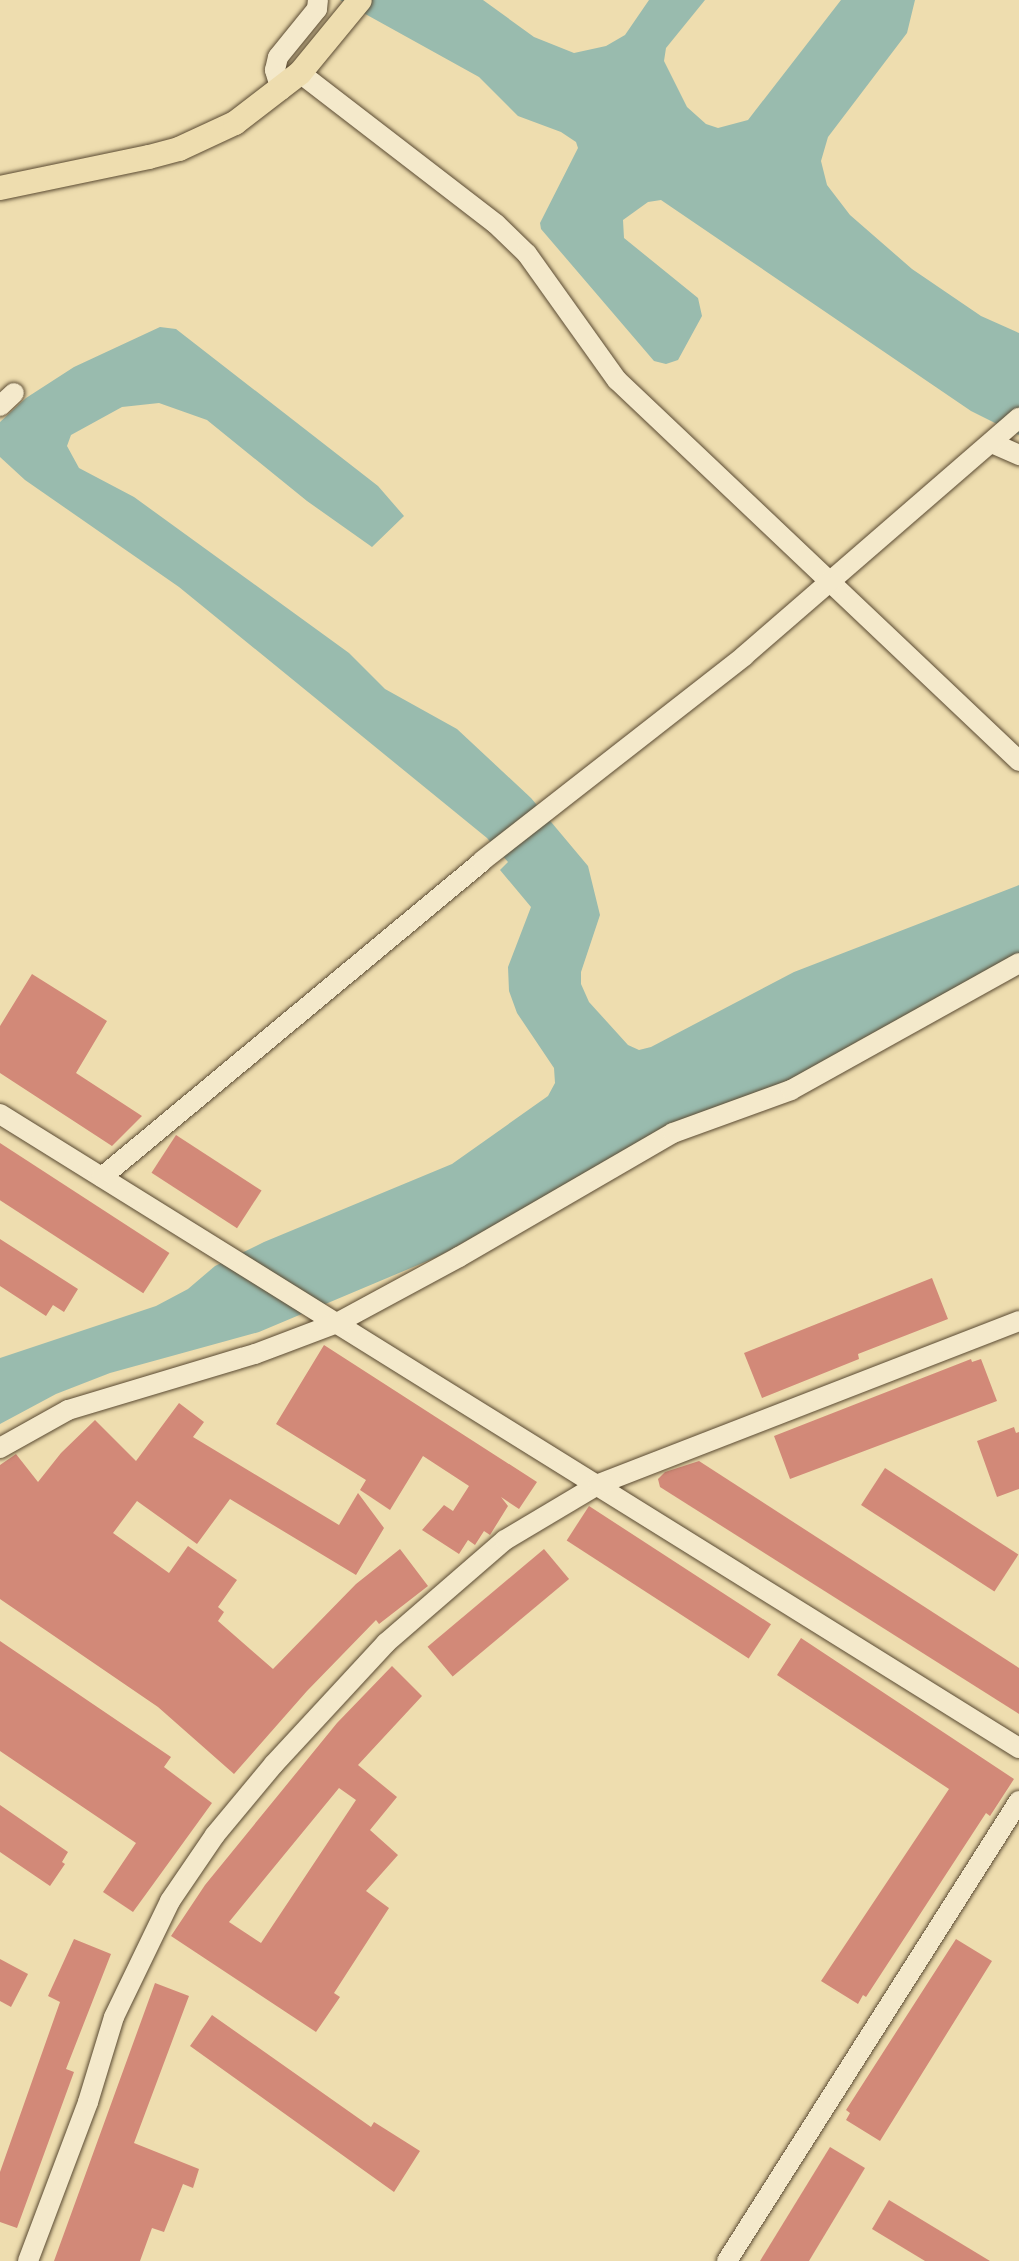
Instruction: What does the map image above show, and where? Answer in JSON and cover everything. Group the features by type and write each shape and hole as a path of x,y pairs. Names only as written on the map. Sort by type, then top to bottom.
{"main road":[{"path":"0,188 179,149 235,123 300,73 353,8"}],"street":[{"path":"281,90 275,70 278,57 317,9 318,0"},
{"path":"300,73 496,224 527,254 617,380 1019,761"},
{"path":"102,1177 482,861 650,731 830,585 1006,430 1019,455"},
{"path":"0,1448 46,1420 78,1406 255,1354 337,1323 459,1257 673,1133 791,1090 1019,963"},
{"path":"0,1114 1019,1748"},
{"path":"28,2261 131,1976 170,1901 215,1835 316,1715 430,1602 505,1540 597,1485 1019,1321"},
{"path":"727,2261 1019,1801"}],"shaded area":[{"path":"340,0 483,0 534,37 574,53 606,46 625,35 649,0 705,0 666,48 664,61 687,107 706,124 718,128 748,120 841,0 915,0 907,33 828,137 821,161 827,185 850,215 912,269 981,316 1019,333 1019,435 971,411 661,200 648,202 623,220 624,238 698,298 702,316 678,360 666,364 654,361 541,229 540,223 578,148 576,142 561,132 518,116 479,77"},
{"path":"160,327 176,329 378,486 404,516 372,547 307,501 207,420 159,403 122,407 71,435 67,446 79,468 134,497 349,653 385,689 457,729 531,798 588,866 600,915 581,972 581,984 589,1002 628,1045 639,1050 651,1047 794,972 1019,885 1019,955 858,1041 820,1066 586,1176 437,1257 259,1332 110,1373 56,1394 0,1424 0,1358 156,1306 188,1289 215,1266 264,1242 452,1164 548,1096 555,1083 554,1068 517,1013 509,991 508,967 531,907 500,870 508,862 487,838 179,587 25,480 0,457 0,422 26,398 74,367"}],"building":[{"path":"32,974 107,1021 76,1073 142,1116 112,1146 0,1073 0,1026"},
{"path":"176,1135 262,1191 237,1228 151,1173"},
{"path":"0,1143 169,1253 143,1293 0,1200"},
{"path":"0,1239 78,1289 64,1312 53,1305 46,1316 0,1286"},
{"path":"932,1278 948,1319 858,1354 859,1359 762,1398 744,1353"},
{"path":"324,1345 537,1482 519,1509 501,1497 508,1506 490,1535 484,1531 475,1545 468,1540 459,1554 422,1530 444,1505 453,1511 469,1486 423,1456 390,1510 360,1490 366,1480 276,1424"},
{"path":"971,1359 972,1362 981,1359 997,1401 790,1479 774,1436"},
{"path":"179,1403 204,1422 193,1437 339,1525 358,1493 384,1528 356,1575 230,1499 197,1544 137,1501 113,1533 169,1573 188,1546 237,1580 218,1607 224,1612 218,1621 273,1669 356,1584 400,1549 428,1586 379,1624 376,1620 307,1691 234,1774 158,1707 0,1599 0,1465 16,1454 38,1482 61,1453 95,1420 136,1461"},
{"path":"1014,1427 1016,1433 1019,1432 1019,1489 997,1497 977,1441"},
{"path":"699,1461 1019,1668 1019,1714 660,1487 658,1479 665,1472"},
{"path":"885,1468 1018,1555 994,1591 861,1505"},
{"path":"589,1506 771,1624 749,1659 567,1540"},
{"path":"544,1549 569,1579 453,1677 428,1647"},
{"path":"801,1638 1014,1779 990,1816 986,1813 866,1997 863,1995 858,2004 821,1981 949,1789 777,1675"},
{"path":"0,1641 171,1757 164,1767 212,1803 133,1912 103,1892 136,1843 0,1751"},
{"path":"392,1666 422,1696 358,1765 397,1797 370,1830 398,1855 366,1891 389,1908 334,1993 340,1997 316,2032 171,1936 205,1885 337,1723","holes":["339,1788 356,1800 261,1943 229,1922"]},
{"path":"0,1805 68,1852 62,1862 65,1864 50,1886 0,1852"},
{"path":"74,1939 111,1954 66,2069 74,2072 17,2228 0,2222 0,2172 60,2002 48,1996"},
{"path":"956,1939 992,1961 880,2141 846,2120 850,2113 846,2110"},
{"path":"0,1959 28,1974 11,2007 0,2001"},
{"path":"155,1983 189,1996 134,2143 199,2169 193,2188 183,2184 164,2232 152,2228 140,2261 54,2261"},
{"path":"212,2015 371,2127 374,2122 420,2151 394,2192 190,2046"},
{"path":"830,2147 865,2168 809,2261 760,2261"},
{"path":"889,2200 990,2261 925,2261 872,2229"}]}
